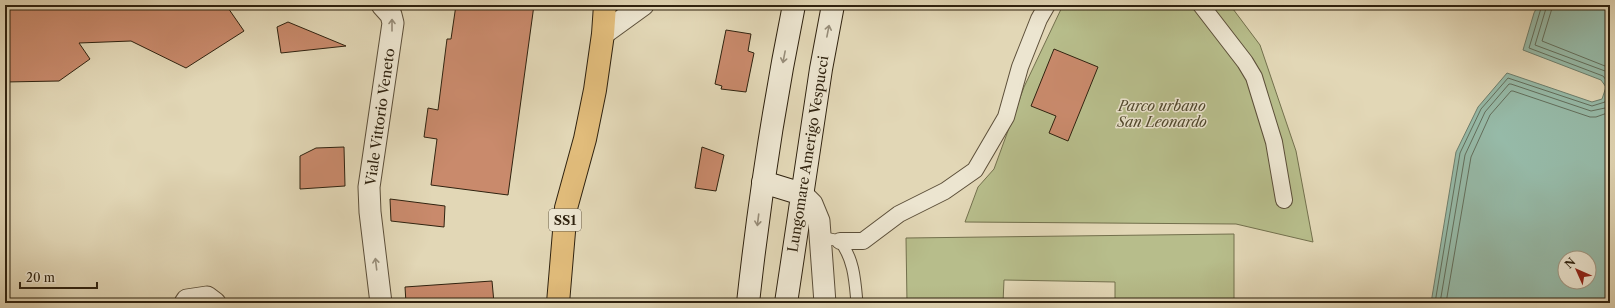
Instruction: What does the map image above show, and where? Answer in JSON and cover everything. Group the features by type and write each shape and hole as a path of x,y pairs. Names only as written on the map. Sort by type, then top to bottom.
{"main road":[{"name":"SS1","path":"558,303 566,208 585,139 596,90 605,5"},
{"path":"748,303 763,182 780,74 794,5"},
{"name":"Lungomare Amerigo Vespucci","path":"786,303 821,69 833,5"},
{"path":"763,182 802,194"}],"street":[{"name":"Viale Vittorio Veneto","path":"381,303 368,187 393,22 391,15 382,5"},
{"path":"603,34 643,5"},
{"path":"830,239 866,240 899,214 946,191 975,170 1006,117 1020,67 1038,19 1047,5"},
{"path":"1201,5 1245,62 1254,77 1274,142 1284,200"},
{"path":"802,194 812,204 819,222 830,239 825,303"},
{"path":"185,303 187,300 207,297 215,303"}],"lane":[{"path":"830,239 847,250 855,276 857,303"}],"green space":[{"name":"Parco urbano San Leonardo","path":"1063,5 1230,5 1260,45 1296,151 1313,242 1236,224 965,222 978,187 994,169 1024,87"},
{"path":"1234,234 1234,303 1115,303 1115,282 1004,280 1003,303 907,303 906,238"}],"water":[{"path":"1538,5 1610,5 1610,303 1431,303 1456,152 1478,107 1507,73 1592,102 1602,99 1606,87 1601,80 1523,50 1534,13"}],"building":[{"path":"5,5 226,5 244,31 186,68 131,41 79,43 90,59 59,81 5,82"},
{"path":"456,5 534,5 508,195 431,185 437,139 424,137 428,108 438,110 447,39 451,39"},
{"path":"288,22 346,46 281,53 277,27"},
{"path":"726,30 751,34 748,51 754,53 746,92 721,89 722,86 715,84"},
{"path":"1054,49 1098,67 1068,141 1049,133 1056,116 1031,106"},
{"path":"344,147 345,186 300,189 300,156 316,148"},
{"path":"702,147 724,155 716,191 695,188"},
{"path":"390,199 445,206 444,227 391,221"},
{"path":"492,281 494,303 406,303 405,287"}]}
